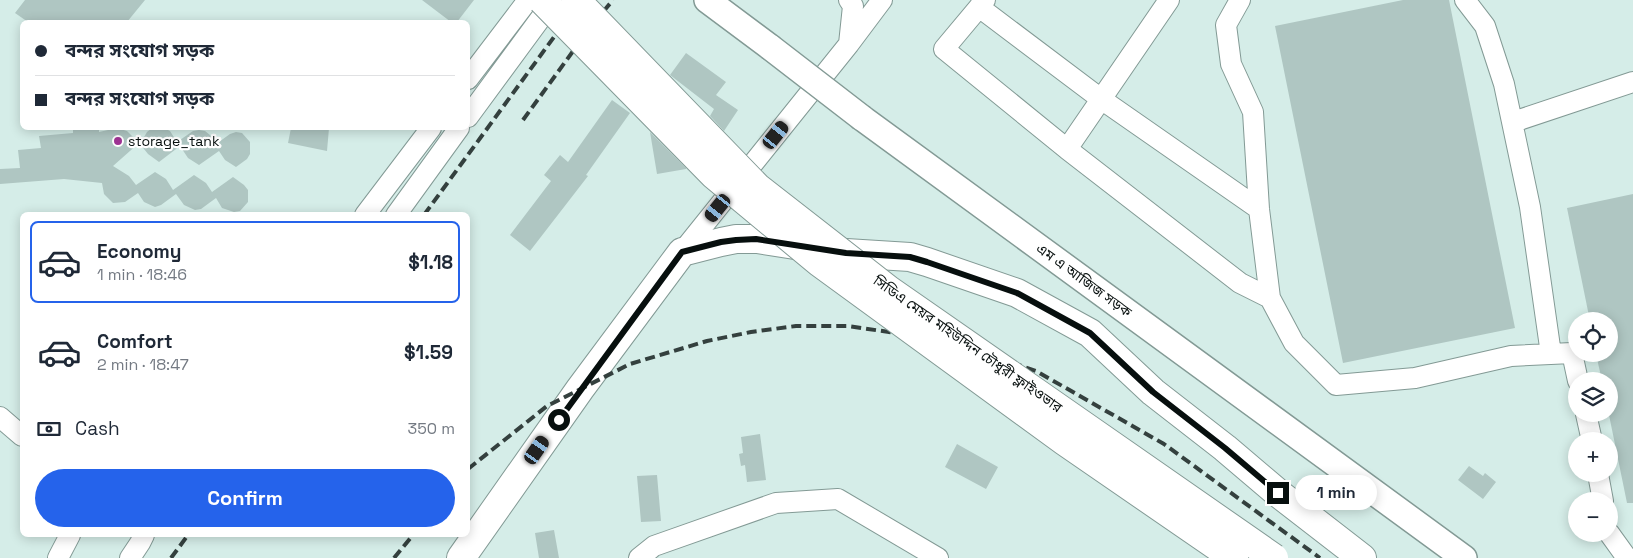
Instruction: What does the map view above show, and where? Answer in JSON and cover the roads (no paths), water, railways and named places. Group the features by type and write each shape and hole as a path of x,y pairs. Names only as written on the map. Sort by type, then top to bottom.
{"highway":[{"path":"542,0 714,175 820,263 1064,441 1234,558"},
{"name":"সিডিএ মেয়র মহিউদ্দিন চৌধুরী ফ্লাইওভার","path":"576,0 758,187 889,290 1274,558"},
{"path":"461,558 580,389 682,252 728,241 756,239 846,253 910,257 1017,293 1090,333 1153,392 1362,558"}],"main road":[{"name":"এম এ আজিজ সড়ক","path":"706,0 862,118 1464,558"}],"street":[{"path":"470,76 528,0"},
{"path":"470,114 554,0"},
{"path":"849,44 853,6 850,0"},
{"path":"849,44 871,0"},
{"path":"682,252 849,44 882,0"},
{"path":"849,44 896,0"},
{"path":"1067,149 1169,0"},
{"path":"1240,0 1226,26 1231,64 1253,112 1259,209 1270,298 1294,343 1336,385 1415,378 1511,356 1572,353 1576,372"},
{"path":"1465,0 1485,26 1504,84 1530,208 1551,354"},
{"path":"1259,209 1101,99 982,4 944,49 1067,149 1240,283 1270,298"},
{"path":"1513,122 1633,82"},
{"path":"367,212 429,130"},
{"path":"398,212 459,130"},
{"path":"0,416 20,434"},
{"path":"639,558 654,546 776,503 838,499 938,558"},
{"path":"58,558 69,537"},
{"path":"1615,542 1627,558"}],"railway":[{"path":"426,212 581,0"},
{"path":"523,120 592,25 613,0"},
{"path":"470,467 547,406 630,364 707,341 751,332 796,326 847,326 889,332 987,354 1036,371 1164,444 1320,558"},
{"path":"171,558 187,537"},
{"path":"394,558 411,537"}],"place":[{"name":"storage_tank","path":"118,141"}]}
